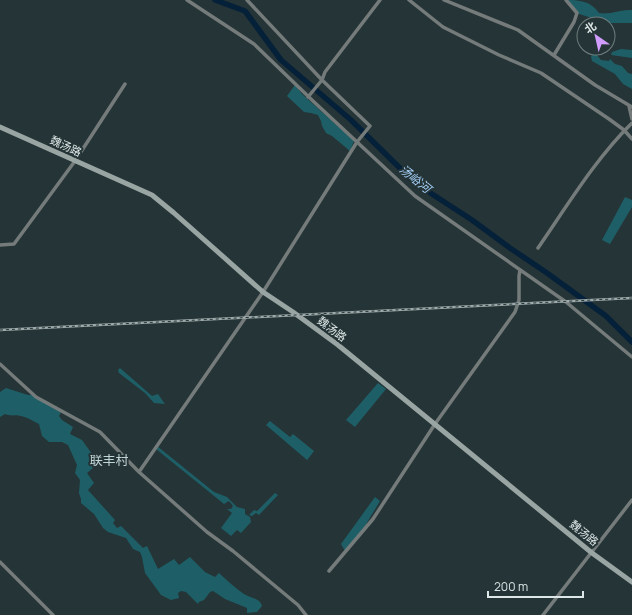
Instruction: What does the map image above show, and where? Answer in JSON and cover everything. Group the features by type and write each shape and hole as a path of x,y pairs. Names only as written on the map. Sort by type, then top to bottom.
{"street":[{"path":"187,0 254,44 308,97 358,140 388,172 415,196 566,302 632,357"},
{"path":"139,472 262,292 358,140 370,126 322,80 247,0"},
{"path":"308,97 322,80 325,72 380,0"},
{"path":"409,0 443,27 499,55 541,73 609,119 624,130 632,139"},
{"path":"444,0 518,30 596,85 630,106 632,119"},
{"path":"554,55 574,22 577,13 566,0"},
{"path":"0,245 14,244 75,161 125,84"},
{"path":"538,248 591,172 624,130 632,123"},
{"name":"魏汤路","path":"0,127 152,195 262,292 293,312 338,345 592,552 632,582"},
{"path":"329,571 372,519 434,424 515,312 519,300 520,270"},
{"path":"0,364 36,397 100,432 139,472 207,532 233,551 298,605 306,615"},
{"path":"543,615 632,500"},
{"path":"0,562 53,615"}],"shaded area":[{"path":"566,0 584,2 592,6 599,13 632,10 632,23 616,23 616,16 585,16 579,14"},
{"path":"621,49 632,50 632,58 616,56 616,51"},
{"path":"591,56 598,56 601,60 609,61 610,59 615,64 622,66 628,73 632,74 632,89 623,84 615,74 592,61"},
{"path":"295,85 302,94 354,141 350,151 326,133 318,115 304,112 287,96"},
{"path":"625,197 632,200 632,207 610,244 602,240"},
{"path":"120,368 152,396 158,394 165,404 154,403 145,393 119,373 118,370"},
{"path":"378,383 386,389 355,427 346,420"},
{"path":"6,388 32,395 61,412 59,416 62,420 73,427 70,434 82,440 92,454 90,457 94,467 87,473 94,483 88,490 115,520 113,523 117,528 121,526 143,548 147,546 158,569 174,559 179,565 190,557 205,572 215,577 219,573 241,592 259,601 262,606 257,612 247,613 247,608 225,599 213,591 210,592 204,600 198,604 186,592 181,591 178,593 179,598 171,600 161,595 145,573 140,552 133,549 126,538 108,532 103,528 94,514 81,503 79,493 80,480 75,473 77,465 68,445 62,442 49,442 42,436 39,424 26,417 5,414 0,417 0,392"},
{"path":"270,421 290,437 293,434 314,451 307,460 266,425"},
{"path":"157,446 214,492 227,497 237,507 245,509 245,514 250,517 251,522 241,533 237,530 231,536 221,528 232,513 227,509 231,509 233,506 229,501 224,504 156,449"},
{"path":"275,493 278,495 259,515 256,513 252,516 249,515 254,510 257,511"},
{"path":"375,497 380,501 365,526 345,551 341,544"}],"waterway":[{"name":"汤峪河","path":"215,0 245,11 281,60 351,120 411,179 472,220 606,316 632,342"}],"railway":[{"path":"0,330 632,298"}],"district":[{"name":"联丰村","path":"109,460"}]}
